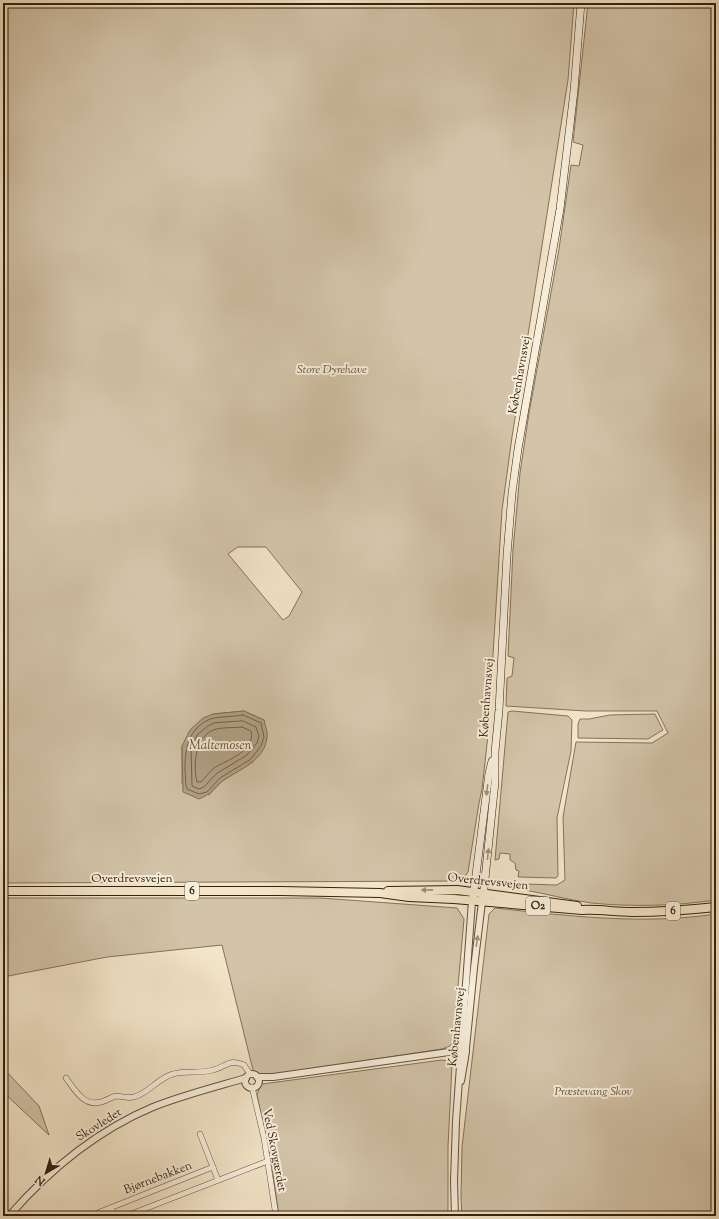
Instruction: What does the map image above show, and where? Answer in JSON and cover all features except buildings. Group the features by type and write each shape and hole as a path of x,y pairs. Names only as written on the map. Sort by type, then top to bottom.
{"main road":[{"name":"Københavnsvej","path":"472,901 499,710 506,562 512,492 518,449 560,209 574,84 581,3"},
{"name":"Københavnsvej","path":"482,902 495,782 494,752"},
{"name":"Overdrevsvejen","path":"380,893 392,891 437,890 474,892 562,903 593,910"},
{"name":"Overdrevsvejen","path":"3,891 281,891 380,893 409,898 630,912 662,912 716,907"}],"street":[{"name":"Københavnsvej","path":"463,1052 472,901"},
{"name":"Københavnsvej","path":"455,1216 454,1181 458,1090 482,902"},
{"path":"258,1079 463,1052"},
{"path":"66,1078 81,1097 95,1103 102,1102 115,1096 133,1098 172,1074 211,1070 233,1062 244,1065 248,1081 256,1086 258,1079"},
{"path":"248,1081 254,1074 258,1079"},
{"name":"Skovledet","path":"9,1216 28,1194 45,1178 71,1156 96,1138 152,1108 178,1098 222,1086 248,1081"},
{"name":"Ved Skovgærdet","path":"248,1081 268,1161 276,1216"},
{"path":"200,1134 218,1180"},
{"name":"Bjørnebakken","path":"126,1216 268,1161"},
{"name":"Bjørnebakken","path":"90,1216 213,1167"},
{"path":"110,1208 114,1216"}],"green space":[{"name":"Store Dyrehave","path":"3,3 574,3 568,80 502,510 488,735 482,789 468,872 464,878 459,881 3,883","holes":["238,547 266,547 302,592 289,616 283,620 228,554","244,711 264,720 253,762 222,781 209,795 182,784 182,746 213,714"]},
{"path":"588,3 716,3 716,900 685,904 638,905 591,903 525,890 525,884 557,885 565,880 563,817 576,742 652,743 668,733 657,711 586,711 506,706 507,678 512,676 514,658 508,656 513,550 520,473 529,413 559,249 571,165 579,166 583,145 573,142"},
{"path":"512,711 568,716 572,720 571,751 557,818 558,876 556,878 518,877 519,871 516,870 515,863 510,860 510,854 500,853 499,859 495,860 508,712"},
{"path":"655,714 663,730 648,739 578,738 578,724 580,719 610,715"},
{"path":"3,898 321,898 457,908 464,919 453,1042 450,1046 442,1049 270,1075 260,1074 253,1070 222,945 107,957 3,977"},
{"name":"Præstevang Skov","path":"495,908 550,914 634,919 661,919 716,914 716,1216 462,1216 462,1147 489,914"},
{"path":"442,1060 450,1061 452,1064 448,1147 448,1216 279,1216 271,1160 257,1095 262,1084"},
{"path":"3,1068 39,1106 49,1135 3,1092"}],"water":[{"name":"Maltemosen","path":"244,711 264,720 267,736 265,746 261,753 250,764 224,780 204,797 199,799 183,792 182,746 190,730 203,718 213,714"}]}
